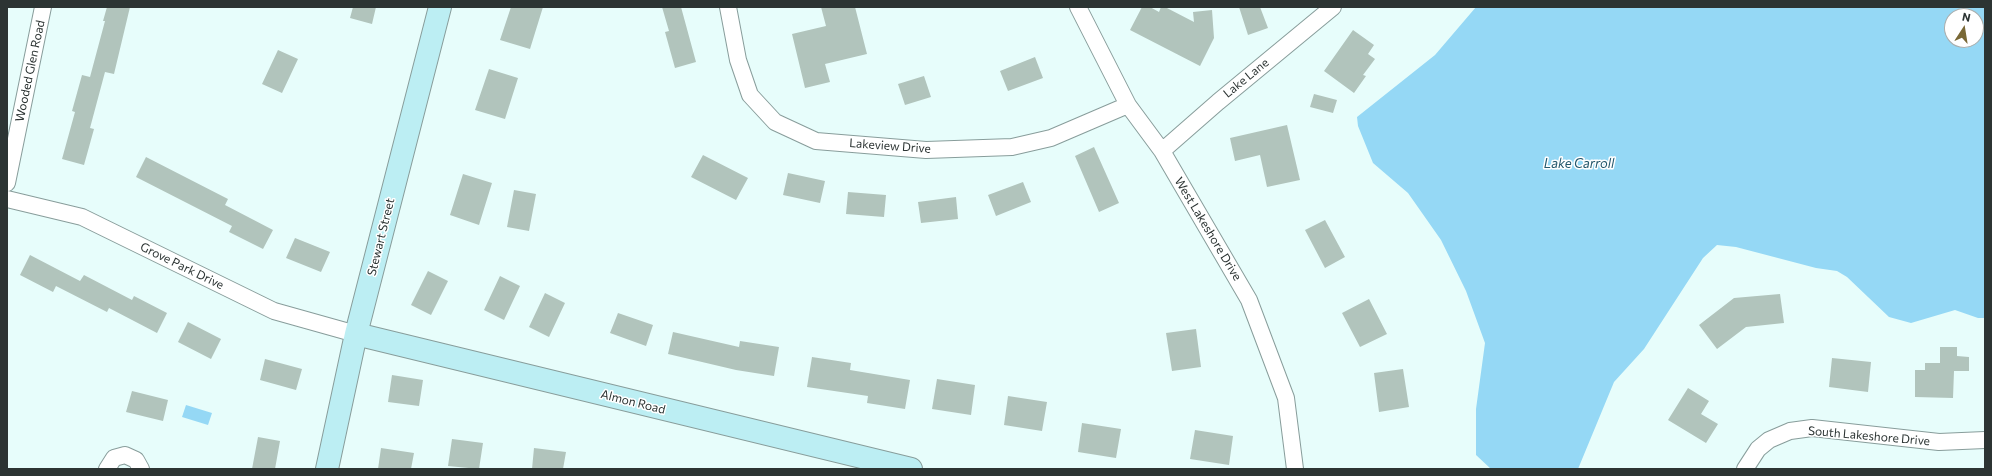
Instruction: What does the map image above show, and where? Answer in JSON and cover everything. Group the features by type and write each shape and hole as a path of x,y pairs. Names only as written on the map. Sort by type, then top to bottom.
{"street":[{"name":"Wooded Glen Road","path":"7,183 43,7"},
{"name":"Stewart Street","path":"327,469 356,334 440,7"},
{"name":"Lakeview Drive","path":"728,7 738,60 750,95 775,122 816,141 926,150 1012,147 1051,138 1128,105"},
{"name":"West Lakeshore Drive","path":"1078,7 1128,105 1162,151 1249,300 1286,398 1295,469"},
{"name":"Lake Lane","path":"1162,151 1218,102 1333,7"},
{"name":"Grove Park Drive","path":"7,199 82,217 274,311 356,334"},
{"name":"Almon Road","path":"356,334 910,469"},
{"name":"South Lakeshore Drive","path":"1745,469 1758,449 1769,440 1790,431 1812,428 1939,442 1985,440"},
{"path":"107,469 114,458 125,455 136,460 141,469"}],"water":[{"name":"Lake Carroll","path":"1476,7 1985,7 1985,318 1978,318 1955,310 1911,323 1889,317 1847,277 1837,271 1816,268 1736,247 1717,245 1703,258 1644,349 1614,382 1578,469 1491,469 1476,455 1476,409 1485,343 1466,291 1441,240 1408,193 1373,163 1358,126 1357,117 1435,55"},
{"path":"186,405 212,413 208,425 182,417"}],"building":[{"path":"107,7 130,7 114,74 105,72 90,128 94,129 84,165 62,159 75,112 72,111 82,75 90,77 105,21 103,21"},
{"path":"353,7 376,7 372,24 350,18"},
{"path":"511,7 543,7 530,49 500,40"},
{"path":"662,7 681,7 696,62 675,68 665,32 669,31"},
{"path":"821,7 855,7 867,54 825,64 830,82 805,88 792,34 826,26"},
{"path":"1142,7 1150,7 1159,12 1161,7 1165,7 1194,22 1193,12 1212,10 1214,38 1200,66 1130,30"},
{"path":"1239,7 1260,7 1268,28 1248,35"},
{"path":"1353,30 1374,45 1368,54 1375,59 1363,75 1366,76 1354,93 1324,71"},
{"path":"278,50 298,59 282,93 262,84"},
{"path":"1035,57 1043,78 1008,91 1000,71"},
{"path":"489,69 518,78 505,119 475,110"},
{"path":"924,76 931,97 905,105 898,84"},
{"path":"1314,94 1337,100 1333,113 1310,107"},
{"path":"1287,125 1300,180 1267,187 1260,155 1235,161 1230,138"},
{"path":"1094,147 1119,203 1099,212 1075,156"},
{"path":"703,155 748,178 736,200 691,177"},
{"path":"146,157 228,199 225,205 273,230 263,249 229,232 232,226 136,177"},
{"path":"788,173 825,181 820,203 783,195"},
{"path":"463,174 492,183 479,225 450,215"},
{"path":"1023,182 1031,202 996,216 988,195"},
{"path":"514,190 536,194 529,231 507,227"},
{"path":"848,192 886,195 884,217 846,214"},
{"path":"956,197 958,219 921,223 918,202"},
{"path":"1325,220 1345,257 1325,268 1305,230"},
{"path":"295,238 330,252 321,272 286,258"},
{"path":"30,255 80,281 84,275 132,300 134,296 167,313 157,333 109,308 107,312 56,286 53,292 20,275"},
{"path":"428,271 448,281 431,315 411,305"},
{"path":"500,276 520,286 504,320 484,310"},
{"path":"545,293 565,303 549,337 529,327"},
{"path":"1780,294 1784,323 1746,327 1717,349 1699,325 1734,298"},
{"path":"1369,299 1387,334 1360,347 1342,313"},
{"path":"618,313 653,325 646,346 610,333"},
{"path":"188,322 221,339 211,359 178,342"},
{"path":"1196,329 1201,367 1172,371 1166,333"},
{"path":"673,332 739,347 740,341 779,347 774,376 736,370 668,354"},
{"path":"1940,347 1957,347 1957,356 1969,357 1969,371 1954,371 1953,398 1915,397 1915,370 1925,370 1925,363 1940,363"},
{"path":"812,357 851,363 850,370 910,380 905,409 867,403 868,396 807,387"},
{"path":"1832,358 1871,362 1868,392 1829,387"},
{"path":"265,359 302,369 296,390 260,380"},
{"path":"1403,369 1409,407 1379,412 1374,373"},
{"path":"392,375 423,380 419,406 388,402"},
{"path":"937,379 975,385 971,415 932,409"},
{"path":"1688,388 1709,401 1701,414 1718,424 1706,443 1668,420"},
{"path":"132,391 168,400 163,421 126,412"},
{"path":"1008,396 1047,402 1042,431 1004,425"},
{"path":"1082,423 1121,429 1116,458 1078,452"},
{"path":"1195,430 1233,436 1229,465 1190,459"},
{"path":"258,437 280,441 275,469 252,469"},
{"path":"452,439 483,443 479,469 448,466"},
{"path":"381,448 414,453 411,469 378,469"},
{"path":"534,448 566,452 563,469 532,469"}]}
